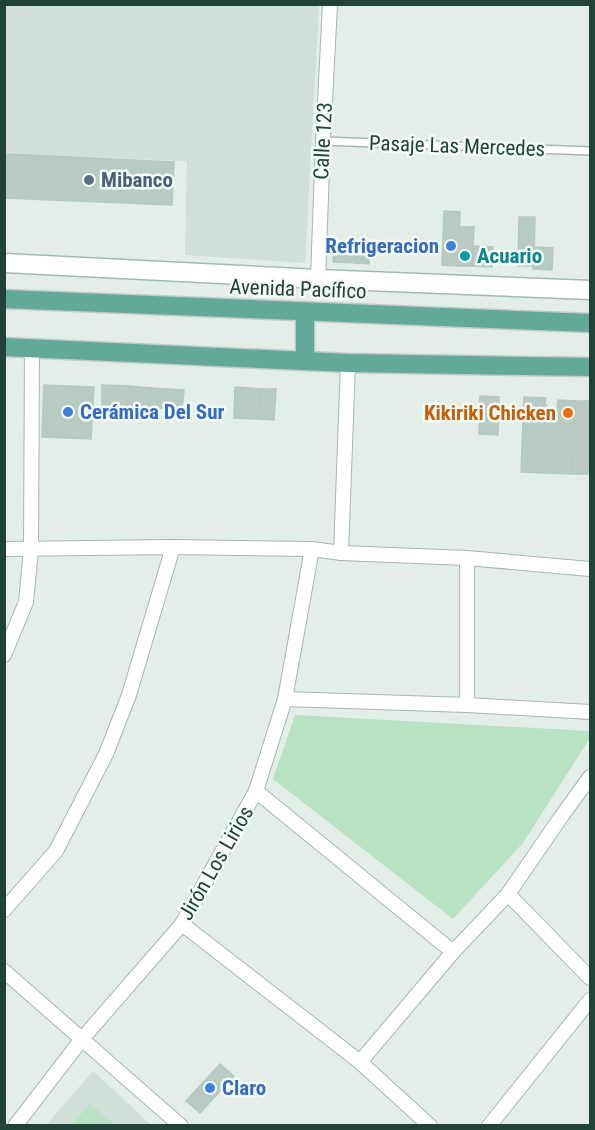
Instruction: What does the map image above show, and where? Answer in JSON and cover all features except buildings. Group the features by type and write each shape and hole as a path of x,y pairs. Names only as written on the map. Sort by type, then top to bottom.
{"main road":[{"name":"Avenida Pacífico","path":"4,299 591,323"},
{"path":"305,312 305,360"},
{"path":"4,347 348,363 591,367"}],"street":[{"name":"Calle 123","path":"318,279 330,4"},
{"path":"4,263 591,290"},
{"path":"4,655 26,602 31,550 32,348"},
{"path":"341,553 348,363"},
{"path":"4,910 56,851 106,754 129,695 173,548"},
{"path":"4,549 312,549 341,553 467,558 591,569"},
{"name":"Jirón Los Lirios","path":"15,1125 82,1039 182,924 256,791 285,699 312,549"},
{"path":"467,558 467,705"},
{"path":"285,699 591,712"},
{"path":"360,1062 453,952 508,894 591,777"},
{"path":"256,791 453,952"},
{"path":"508,894 591,978"},
{"path":"182,924 360,1062 430,1125"},
{"path":"4,971 181,1125"},
{"path":"489,1125 591,1000"}],"lane":[{"name":"Pasaje Las Mercedes","path":"323,141 591,151"}],"shaded area":[{"path":"5,5 319,5 305,263 185,255 187,161 5,154"},
{"path":"93,1071 151,1125 45,1126"}],"green space":[{"path":"295,715 590,731 590,738 523,843 453,919 273,779"},
{"path":"90,1104 115,1125 71,1125"}],"place":[{"name":"Mibanco","path":"89,180"},
{"name":"Refrigeracion","path":"451,246"},
{"name":"Acuario","path":"465,256"},
{"name":"Cerámica Del Sur","path":"68,412"},
{"name":"Kikiriki Chicken","path":"568,413"},
{"name":"Claro","path":"210,1088"}]}
